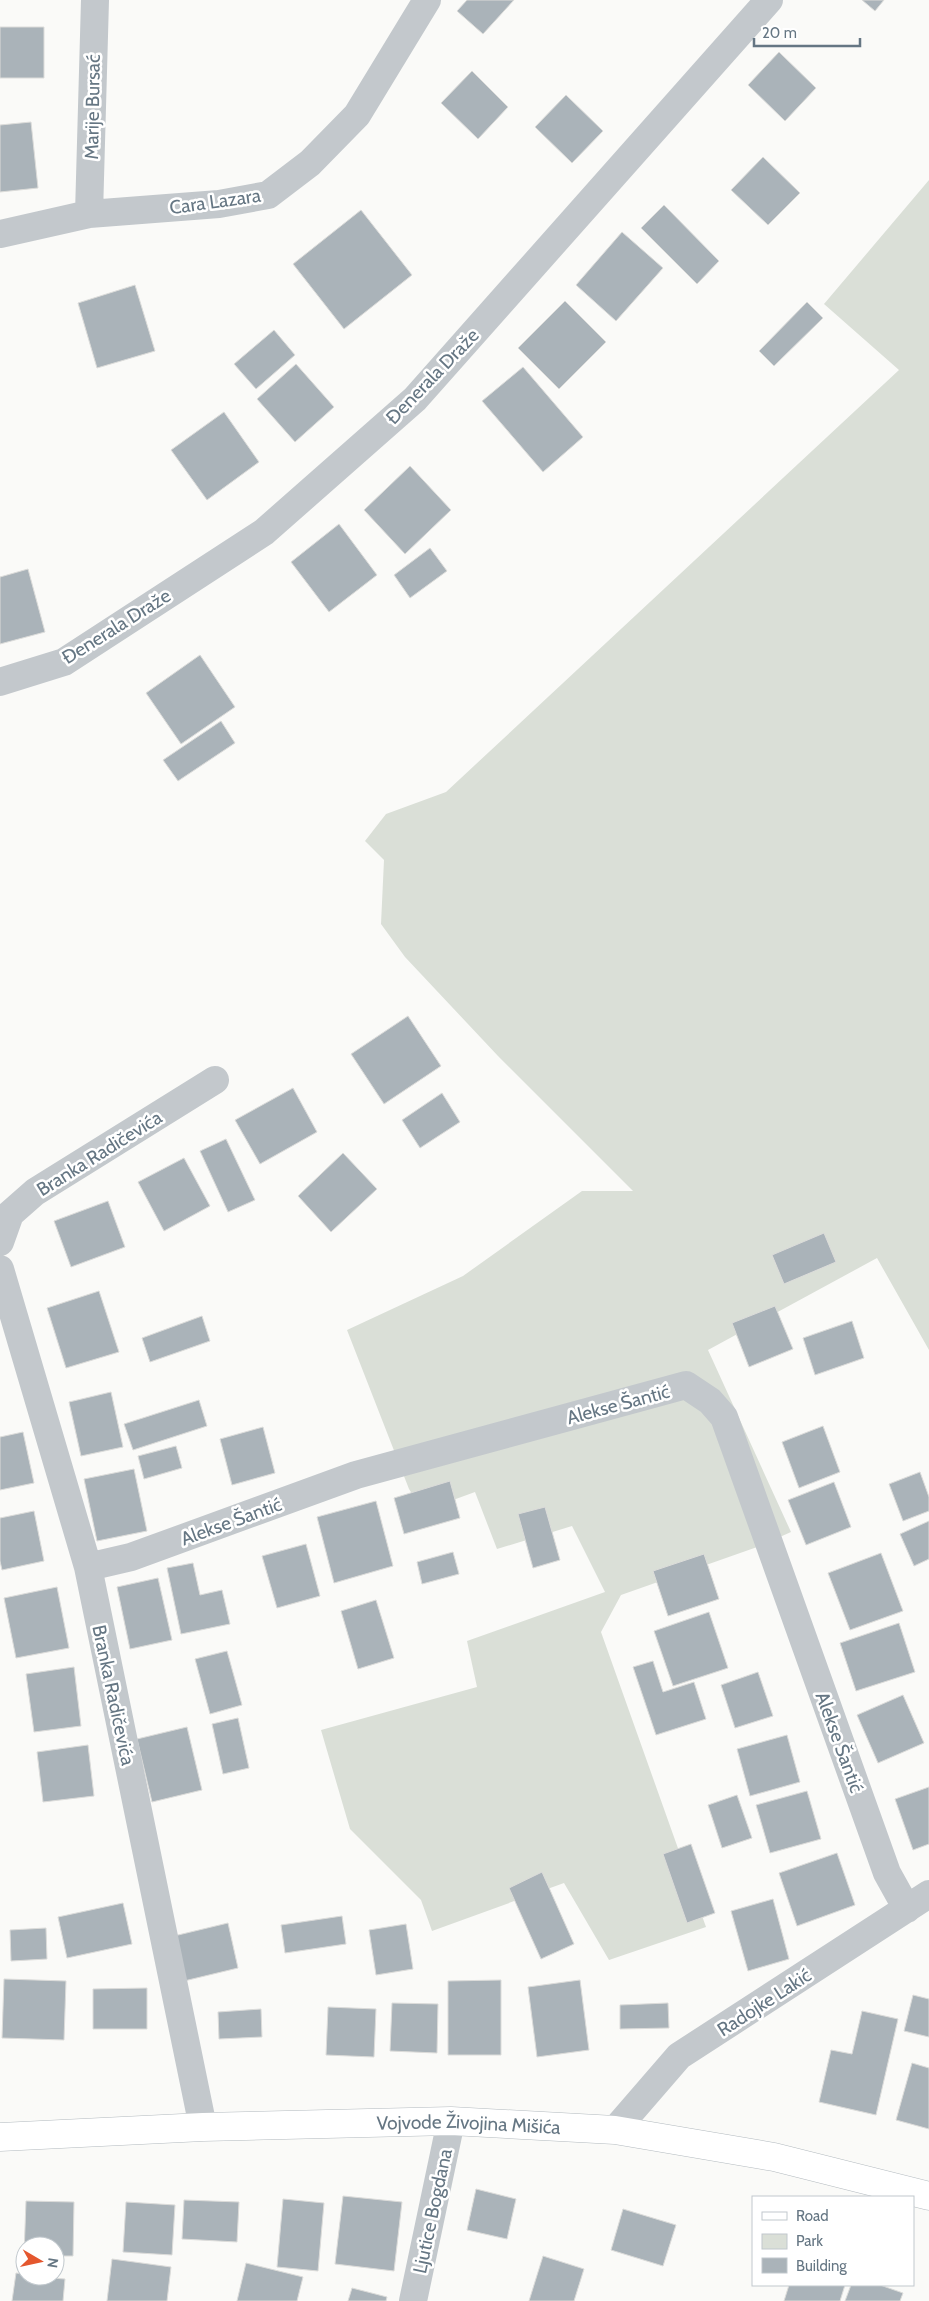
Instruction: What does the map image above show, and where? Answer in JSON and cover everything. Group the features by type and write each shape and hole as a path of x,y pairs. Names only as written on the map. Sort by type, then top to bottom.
{"street":[{"name":"Marije Bursać","path":"90,214 95,0"},
{"name":"Cara Lazara","path":"0,234 90,214 219,204 268,195 310,163 357,115 427,0"},
{"name":"Đenerala Draže","path":"0,682 64,662 264,532 408,406 770,0"},
{"name":"Branka Radičevića","path":"0,1242 10,1214 36,1192 215,1080"},
{"name":"Branka Radičevića","path":"0,1268 88,1567 203,2127"},
{"name":"Alekse Šantić","path":"88,1567 130,1558 356,1475 686,1386 710,1401 724,1416 887,1873 907,1910"},
{"name":"Radojke Lakić","path":"616,2130 679,2056 929,1894"},
{"name":"Vojvode Živojina Mišića","path":"0,2136 203,2127 451,2121 616,2130 774,2157 929,2196"},
{"name":"Ljutice Bogdana","path":"413,2301 451,2121"}],"green space":[{"path":"929,180 929,1350 877,1258 708,1350 791,1532 760,1546 621,1595 601,1632 706,1927 609,1960 564,1883 432,1931 421,1900 350,1829 321,1730 477,1687 467,1641 605,1592 572,1526 497,1549 475,1492 423,1511 409,1489 347,1330 463,1276 582,1191 633,1191 498,1056 405,957 381,924 384,860 365,841 386,814 446,792 899,370 824,304"}],"building":[{"path":"467,0 514,0 483,34 457,11"},
{"path":"862,0 884,0 875,11"},
{"path":"0,27 44,27 44,78 0,78"},
{"path":"779,52 816,88 785,121 748,85"},
{"path":"472,71 508,107 478,139 441,103"},
{"path":"566,95 603,131 572,163 535,127"},
{"path":"31,122 38,188 0,192 0,125"},
{"path":"763,157 800,193 768,225 731,190"},
{"path":"664,205 719,261 697,284 641,228"},
{"path":"361,210 412,275 344,329 293,264"},
{"path":"622,232 663,268 616,321 576,285"},
{"path":"135,285 155,351 97,368 78,303"},
{"path":"565,301 606,342 559,389 518,348"},
{"path":"807,302 823,318 774,366 759,351"},
{"path":"274,330 295,355 256,389 234,364"},
{"path":"296,364 334,407 295,442 257,399"},
{"path":"523,367 583,437 543,472 482,401"},
{"path":"224,412 259,462 207,500 171,450"},
{"path":"410,466 451,510 405,554 364,510"},
{"path":"339,524 377,575 329,612 291,562"},
{"path":"430,548 447,571 410,598 394,575"},
{"path":"28,569 45,632 0,644 0,577"},
{"path":"200,655 235,707 181,744 146,693"},
{"path":"221,721 235,743 178,781 163,760"},
{"path":"408,1016 441,1066 384,1104 351,1054"},
{"path":"293,1088 317,1132 260,1164 235,1120"},
{"path":"442,1093 460,1122 420,1148 402,1120"},
{"path":"226,1139 255,1200 228,1212 200,1151"},
{"path":"343,1153 377,1189 331,1232 298,1196"},
{"path":"184,1158 210,1206 164,1231 138,1182"},
{"path":"108,1201 125,1247 71,1267 54,1221"},
{"path":"824,1233 836,1262 784,1284 772,1255"},
{"path":"99,1291 119,1352 66,1368 47,1308"},
{"path":"775,1306 793,1349 749,1367 732,1323"},
{"path":"202,1316 210,1341 150,1362 142,1338"},
{"path":"852,1321 864,1358 815,1375 803,1338"},
{"path":"111,1392 123,1447 81,1456 69,1402"},
{"path":"199,1400 207,1426 133,1450 124,1424"},
{"path":"823,1426 840,1472 799,1488 782,1442"},
{"path":"263,1427 275,1473 232,1485 220,1439"},
{"path":"23,1432 34,1483 0,1490 0,1437"},
{"path":"176,1446 182,1468 144,1479 138,1456"},
{"path":"134,1469 147,1531 97,1541 84,1479"},
{"path":"920,1472 929,1497 929,1511 903,1521 889,1484"},
{"path":"450,1481 460,1518 404,1534 394,1498"},
{"path":"834,1482 851,1527 806,1545 788,1500"},
{"path":"376,1501 393,1566 334,1583 317,1517"},
{"path":"545,1507 560,1560 533,1568 518,1514"},
{"path":"34,1511 44,1561 2,1570 0,1561 0,1518"},
{"path":"929,1521 929,1559 914,1566 900,1534"},
{"path":"306,1544 320,1596 277,1608 262,1556"},
{"path":"453,1552 459,1574 422,1584 417,1562"},
{"path":"881,1553 903,1611 850,1630 828,1573"},
{"path":"704,1554 719,1599 668,1616 653,1571"},
{"path":"193,1563 200,1595 222,1590 230,1624 181,1634 167,1568"},
{"path":"158,1578 172,1640 130,1649 117,1587"},
{"path":"57,1587 69,1648 16,1658 4,1598"},
{"path":"376,1600 394,1658 358,1669 341,1611"},
{"path":"709,1612 728,1668 673,1686 654,1631"},
{"path":"899,1623 915,1672 856,1691 840,1643"},
{"path":"227,1651 242,1705 210,1714 195,1659"},
{"path":"653,1661 663,1692 694,1682 706,1719 656,1735 633,1667"},
{"path":"74,1667 81,1726 34,1732 26,1674"},
{"path":"758,1672 773,1716 735,1728 721,1685"},
{"path":"903,1695 924,1743 878,1763 857,1715"},
{"path":"238,1718 249,1768 223,1774 212,1724"},
{"path":"187,1727 202,1790 152,1802 137,1739"},
{"path":"787,1735 800,1782 750,1796 737,1749"},
{"path":"88,1745 94,1796 43,1802 37,1752"},
{"path":"929,1787 929,1844 913,1850 895,1799"},
{"path":"807,1791 821,1839 770,1853 756,1805"},
{"path":"737,1795 752,1838 722,1848 708,1805"},
{"path":"691,1844 715,1913 687,1923 663,1854"},
{"path":"837,1853 855,1905 797,1926 779,1873"},
{"path":"542,1872 574,1944 541,1959 509,1888"},
{"path":"773,1899 789,1959 748,1971 731,1911"},
{"path":"123,1903 132,1944 67,1958 58,1917"},
{"path":"342,1916 346,1944 285,1953 281,1925"},
{"path":"228,1923 238,1968 184,1981 174,1936"},
{"path":"406,1924 413,1969 376,1975 369,1930"},
{"path":"46,1928 47,1959 11,1961 10,1930"},
{"path":"4,1979 66,1981 64,2040 2,2038"},
{"path":"501,1980 501,2055 448,2055 448,1981"},
{"path":"580,1980 589,2050 537,2057 528,1987"},
{"path":"147,1988 147,2029 93,2029 93,1989"},
{"path":"913,1995 929,1999 929,2037 904,2031"},
{"path":"392,2003 438,2004 437,2053 390,2051"},
{"path":"668,2003 669,2028 620,2029 620,2005"},
{"path":"328,2007 376,2009 374,2057 326,2055"},
{"path":"261,2009 262,2037 219,2039 218,2012"},
{"path":"862,2011 898,2019 876,2115 819,2102 831,2050 852,2054"},
{"path":"912,2063 929,2068 929,2129 896,2120"},
{"path":"476,2189 516,2199 507,2239 467,2230"},
{"path":"343,2196 402,2202 394,2271 335,2264"},
{"path":"283,2199 324,2203 318,2271 277,2267"},
{"path":"184,2200 239,2202 237,2242 182,2239"},
{"path":"26,2201 74,2202 73,2256 65,2256 65,2236 25,2236"},
{"path":"126,2202 175,2205 172,2255 123,2252"},
{"path":"623,2209 676,2225 663,2266 611,2250"},
{"path":"543,2256 584,2269 574,2301 529,2301"},
{"path":"112,2259 171,2267 167,2301 107,2301"},
{"path":"246,2263 303,2277 297,2301 237,2301"},
{"path":"15,2280 15,2286 64,2286 63,2301 12,2301"},
{"path":"789,2286 845,2286 840,2301 784,2301"},
{"path":"851,2286 883,2286 903,2293 900,2301 845,2301"},
{"path":"352,2288 387,2297 386,2301 348,2301"}]}
